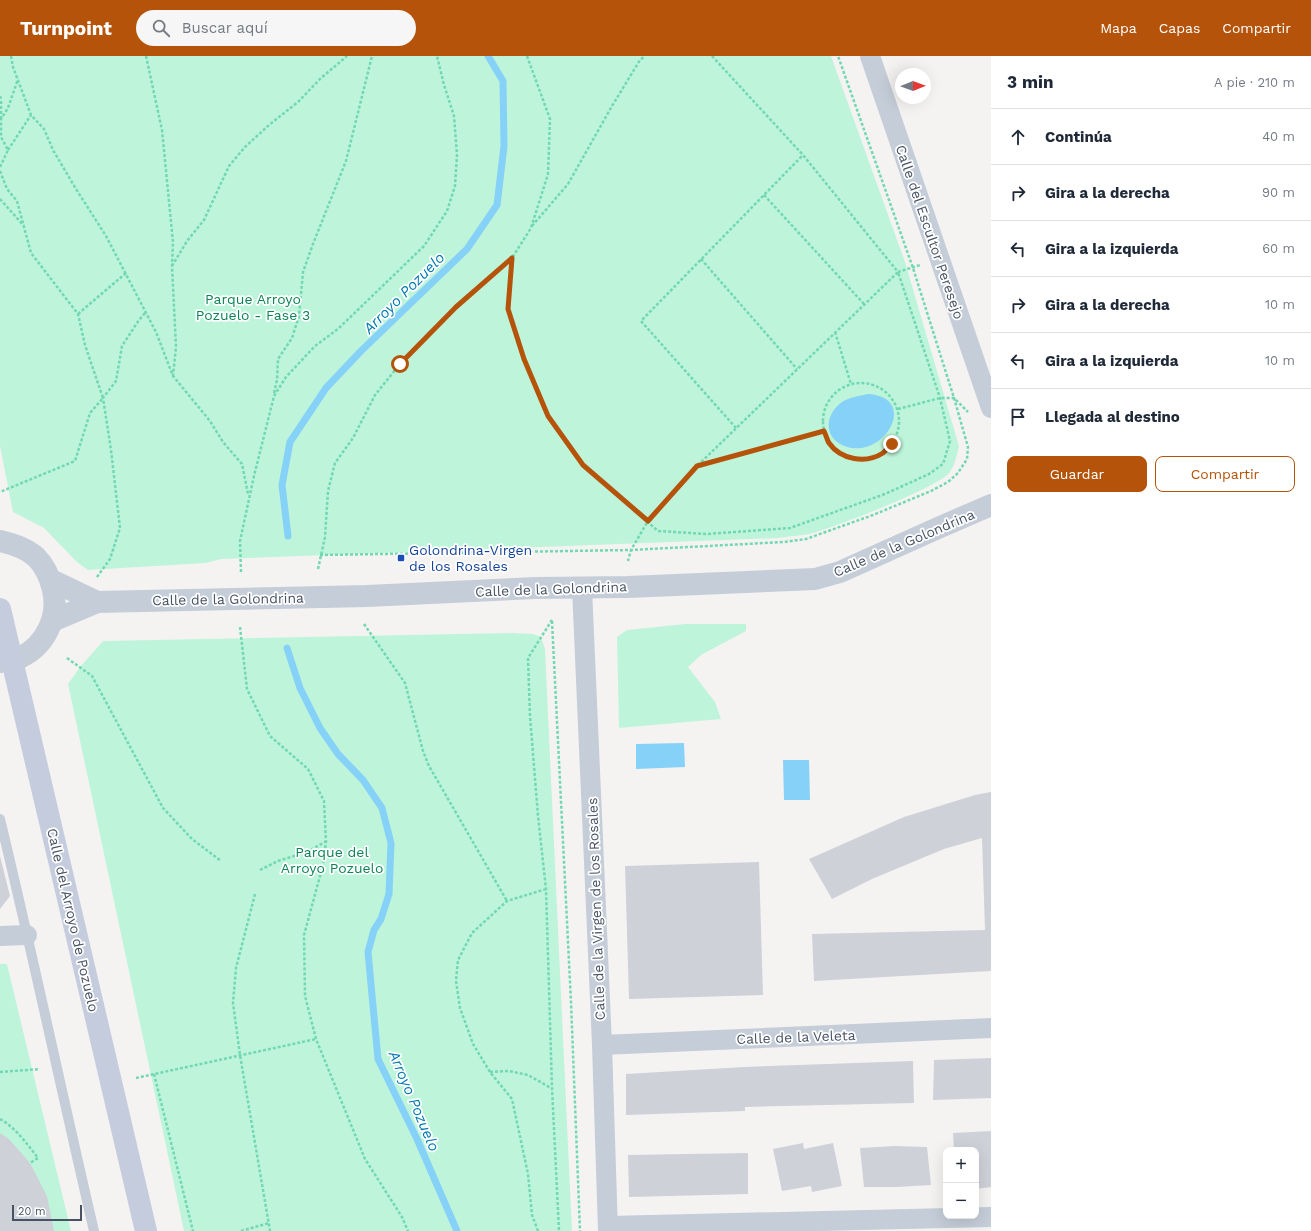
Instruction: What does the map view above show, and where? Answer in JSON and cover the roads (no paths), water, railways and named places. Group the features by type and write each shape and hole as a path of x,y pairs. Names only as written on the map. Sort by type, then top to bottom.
{"main road":[{"name":"Calle del Arroyo de Pozuelo","path":"0,609 6,661 146,1231"}],"street":[{"name":"Calle del Escultor Peresejo","path":"870,56 991,408"},
{"name":"Calle de la Golondrina","path":"52,621 97,602 367,596 536,588 582,588 815,579 840,572 991,505"},
{"path":"0,541 25,549 36,558 45,568 51,580 55,600 52,621 46,634 37,645 21,657 6,661"},
{"name":"Calle de la Golondrina","path":"51,580 97,602"},
{"name":"Calle de la Virgen de los Rosales","path":"582,588 602,1045 608,1229"},
{"path":"0,936 27,935"},
{"name":"Calle de la Veleta","path":"602,1045 991,1028"},
{"path":"608,1229 991,1217"}],"lane":[{"path":"0,819 94,1231"}],"water":[{"path":"868,394 883,398 892,405 894,415 891,426 884,436 874,444 861,448 847,447 839,444 830,433 829,421 832,414 845,400"},
{"path":"684,743 685,767 636,769 636,744"},
{"path":"783,760 809,760 810,800 784,800"}],"waterway":[{"name":"Arroyo Pozuelo","path":"288,536 282,485 290,442 326,388 361,351 467,249 497,205 504,146 503,81 488,56"},
{"name":"Arroyo Pozuelo","path":"287,648 300,688 320,728 338,754 363,780 382,808 391,843 389,894 381,919 374,930 368,952 378,1059 417,1139 457,1231"}],"place":[{"name":"Golondrina-Virgen de los Rosales","path":"401,558"}],"park label":[{"name":"Parque Arroyo Pozuelo - Fase 3","path":"253,308"},
{"name":"Parque del Arroyo Pozuelo","path":"332,860"}]}
